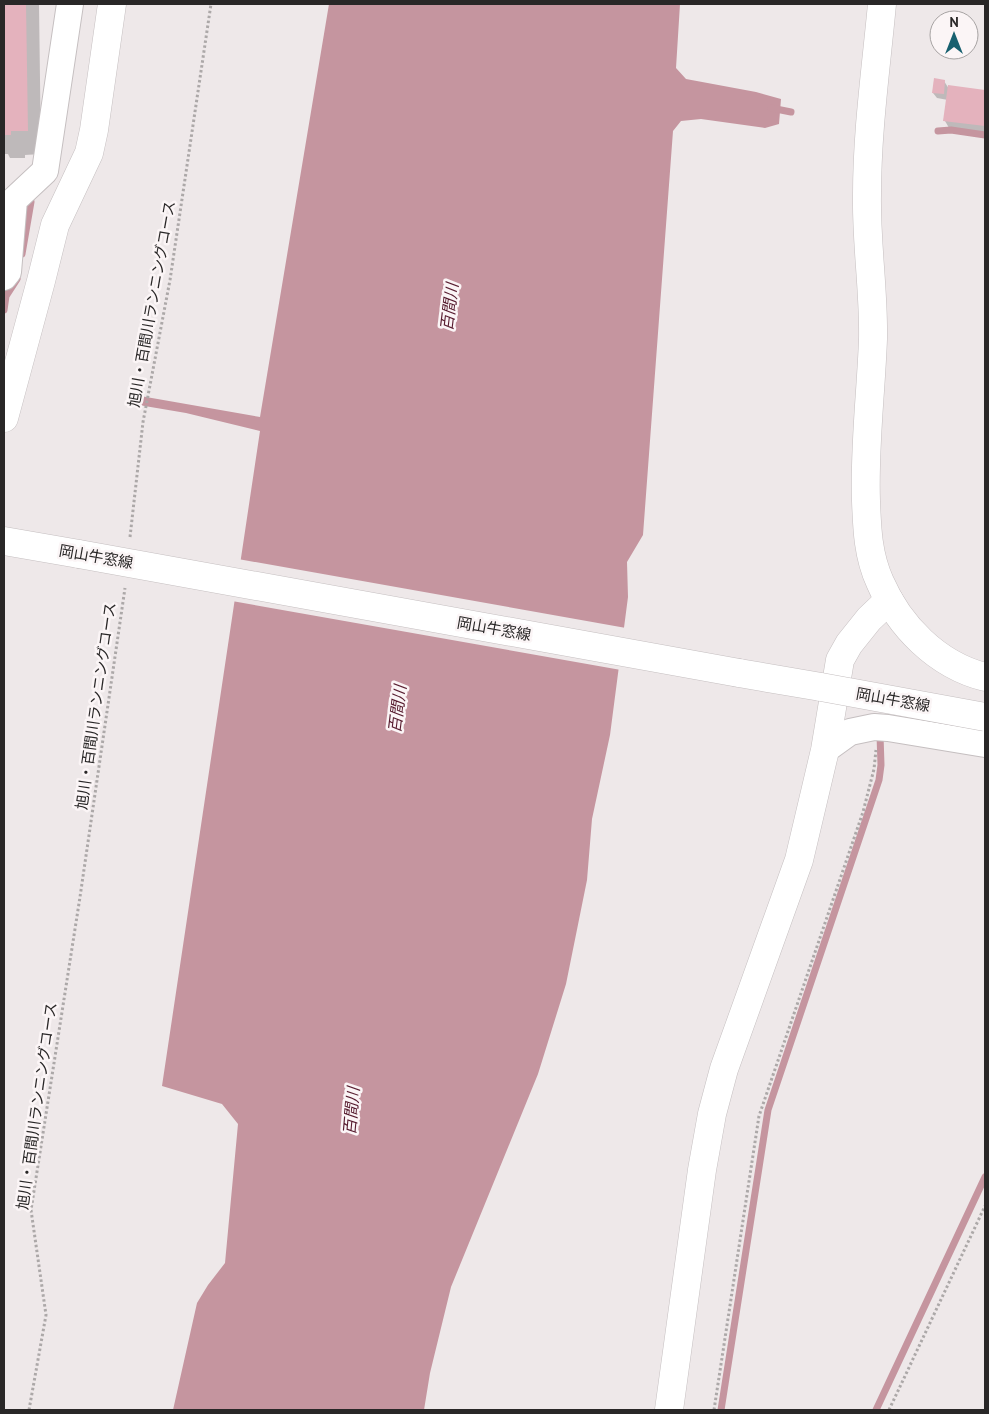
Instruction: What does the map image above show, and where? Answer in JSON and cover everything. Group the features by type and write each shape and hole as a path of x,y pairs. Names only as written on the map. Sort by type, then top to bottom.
{"street":[{"path":"4,277 8,272 9,200 45,171 70,4"},
{"path":"4,418 42,281 55,225 89,153 112,4"},
{"path":"882,4 867,150 867,207 873,294 873,339 865,473 867,536 880,582 901,621 923,643 950,662 985,677"},
{"name":"岡山牛窓線","path":"4,541 985,717"},
{"path":"669,1410 702,1170 712,1114 724,1069 799,860 825,750 840,660 849,644 869,619 889,600"},
{"path":"825,750 850,732 874,727 985,744"}],"path":[{"name":"旭川・百間川ランニングコース","path":"130,538 143,422 170,280 211,4"},
{"name":"旭川・百間川ランニングコース","path":"29,1410 46,1315 32,1210 125,586"},
{"path":"714,1410 759,1116 863,812 874,770 877,744 874,727"},
{"path":"890,1410 985,1206"}],"water":[{"name":"百間川","path":"329,4 680,4 676,68 686,79 756,92 781,99 779,124 765,128 701,119 681,121 673,131 643,535 627,562 628,597 610,735 592,819 587,880 566,984 538,1074 451,1287 430,1373 424,1410 173,1410 197,1303 225,1263 238,1124 222,1104 162,1086 260,431 186,413 127,403 129,394 260,417"}],"pier":[{"path":"238,559 626,628 621,670 232,601"}],"building":[{"path":"4,4 26,4 28,131 11,131 11,135 4,135"},
{"path":"934,78 945,80 944,94 932,93"},
{"path":"948,85 985,90 985,126 943,121"}],"waterway":[{"path":"771,108 791,112"},
{"path":"938,131 951,130 985,135"},
{"path":"22,254 31,202"},
{"path":"4,310 6,296 17,279"},
{"path":"721,1410 768,1110 879,780 881,765 880,735"},
{"path":"876,1410 985,1177"}]}
